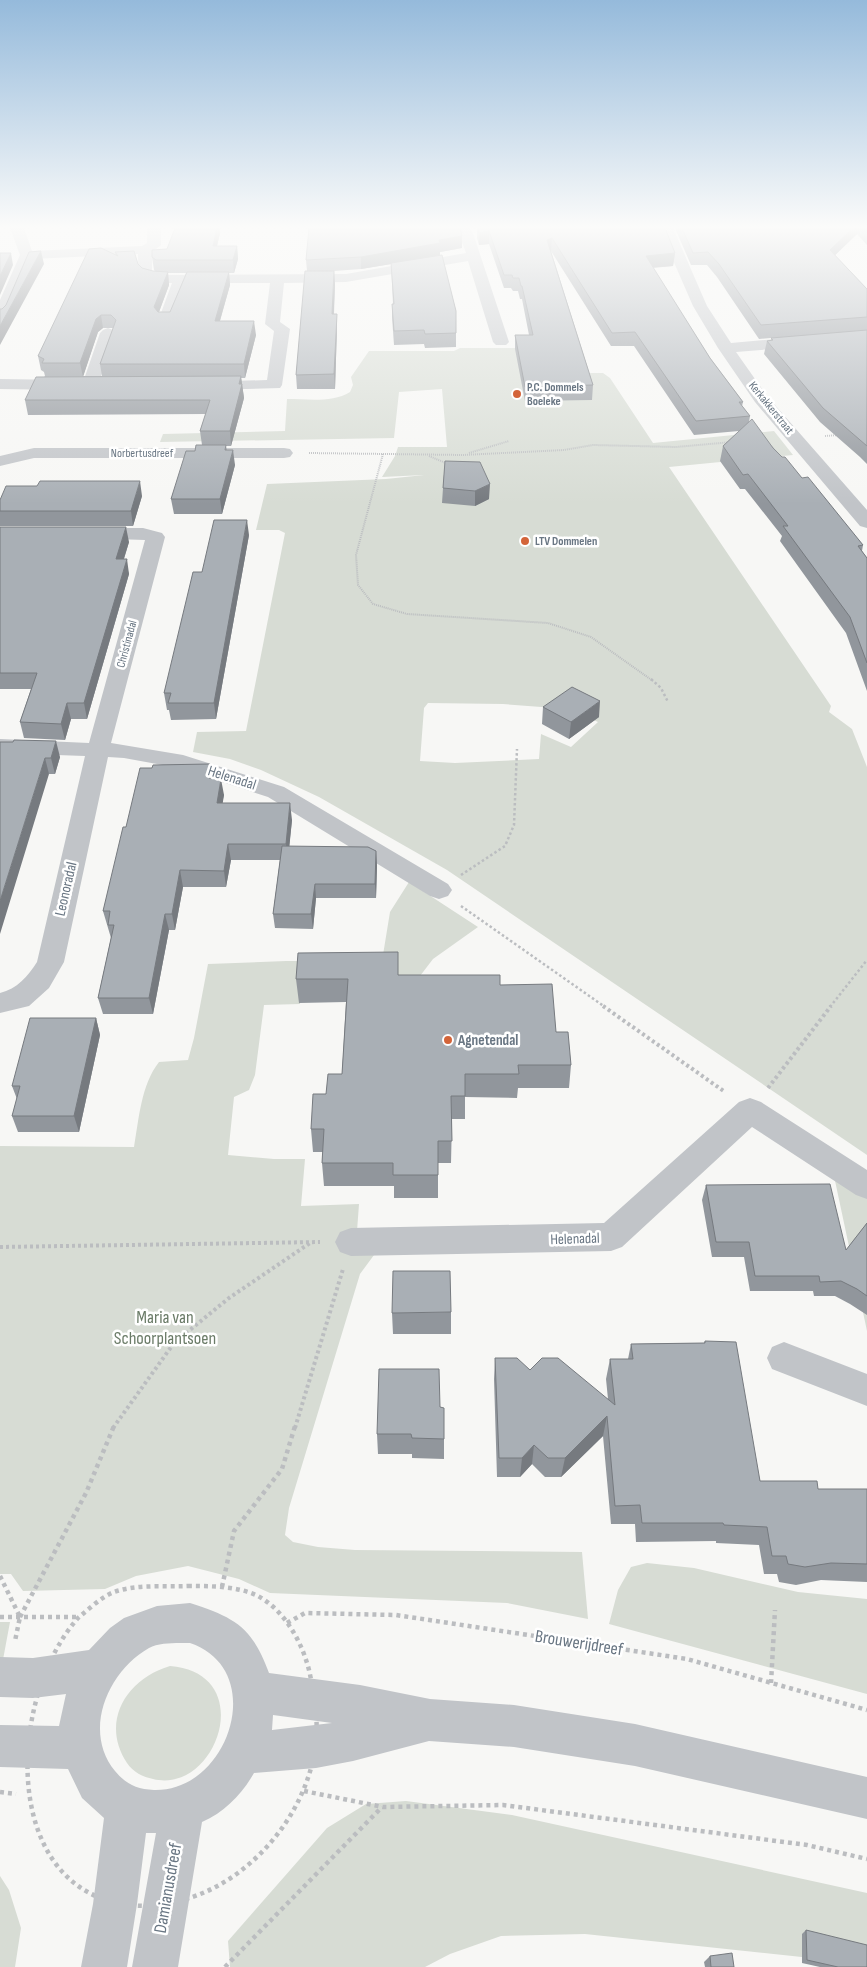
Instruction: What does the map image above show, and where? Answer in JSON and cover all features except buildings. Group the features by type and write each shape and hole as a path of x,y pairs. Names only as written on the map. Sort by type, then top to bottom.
{"street":[{"path":"186,385 274,385 282,329 272,324 273,320"},
{"path":"494,320 501,342"},
{"name":"Kerkakkerstraat","path":"709,320 760,399 863,513"},
{"path":"90,385 108,333"},
{"path":"726,348 867,336"},
{"path":"0,384 109,385"},
{"name":"Norbertusdreef","path":"0,461 34,452 284,453"},
{"name":"Christinadal","path":"76,534 143,534 155,537 98,750"},
{"name":"Helenadal","path":"0,746 124,751 183,762 276,792 439,890"},
{"name":"Leonoradal","path":"0,1003 19,999 39,981 50,962 98,750"},
{"path":"750,1110 867,1186"},
{"name":"Helenadal","path":"351,1242 611,1238 750,1110"},
{"path":"784,1358 867,1390"},
{"path":"190,1623 213,1631 232,1646 246,1666 254,1692 254,1723 244,1753 228,1777 207,1796 183,1808 154,1813 127,1808 105,1794 89,1773 81,1748 79,1721 86,1694 98,1670 116,1647 139,1632 165,1624 190,1623"},
{"path":"0,1677 33,1678 98,1670"},
{"path":"254,1692 360,1706 430,1720 514,1726 635,1745 867,1798"},
{"path":"244,1753 316,1746 353,1740 430,1720"},
{"path":"0,1746 81,1748"},
{"path":"104,1967 115,1904 127,1808"},
{"name":"Damianusdreef","path":"155,1967 164,1907 183,1808"}],"path":[{"path":"795,438 840,435"},
{"path":"463,454 509,441"},
{"path":"284,453 463,454 564,450 592,445 676,447 737,441"},
{"path":"383,454 356,556 358,585 372,604 407,614 548,623 591,637 645,674 661,688 668,702"},
{"path":"426,454 450,465"},
{"path":"517,748 514,825 505,846 439,890 750,1110 867,960"},
{"path":"20,1617 86,1493 115,1424 174,1343 229,1298 311,1242"},
{"path":"0,1247 351,1242 282,1469 234,1530 222,1587"},
{"path":"771,1683 775,1610"},
{"name":"Brouwerijdreef","path":"287,1623 305,1613 396,1615 687,1659 867,1710"},
{"path":"0,1617 78,1617"},
{"path":"304,1791 383,1807 503,1805 807,1845 867,1859"},
{"path":"0,1792 16,1794"},
{"path":"224,1967 383,1807"}],"green space":[{"path":"460,348 524,348 557,373 603,373 610,378 653,443 774,431 793,455 669,467 831,706 829,712 852,729 867,767 867,1155 447,870 319,797 261,770 230,759 193,752 197,732 246,731 285,533 279,530 256,530 267,484 386,479 424,475 382,477 395,456 398,447 447,447 442,389 399,392 394,438 160,442 163,434 285,431 287,399 328,399 350,392 353,385 351,377 369,351 454,351","holes":["428,703 503,704 568,709 598,722 571,747 541,734 539,759 455,763 420,761 424,708"]},
{"name":"Maria van Schoorplantsoen","path":"409,882 478,927 433,959 420,976 302,978 300,1004 264,1005 255,1075 249,1090 234,1097 228,1155 274,1159 305,1159 301,1206 359,1204 357,1231 374,1255 360,1274 289,1508 285,1535 293,1542 318,1547 355,1550 582,1552 588,1619 507,1603 270,1593 239,1579 188,1566 136,1576 105,1589 23,1591 11,1574 0,1574 0,1146 134,1147 144,1092 153,1071 159,1062 188,1060 208,964 286,961 382,961 390,912"},
{"path":"834,1176 867,1198 867,1331"},
{"path":"647,1563 694,1568 798,1592 867,1599 867,1694 609,1624 618,1590 631,1567"},
{"path":"0,1622 10,1622 2,1665 0,1665"},
{"path":"170,1666 197,1674 214,1689 221,1709 219,1731 210,1752 195,1769 176,1779 153,1779 138,1774 127,1763 119,1748 116,1732 117,1718 122,1704 141,1681 154,1672"},
{"path":"406,1801 512,1815 867,1893 867,1964 585,1934 501,1936 450,1954 425,1967 230,1967 228,1941 327,1828 366,1804"},
{"path":"0,1876 9,1890 21,1928 15,1967 0,1967"}],"place":[{"name":"P.C. Dommels Boeleke","path":"517,394"},
{"name":"LTV Dommelen","path":"525,541"},
{"name":"Agnetendal","path":"448,1040"}]}
